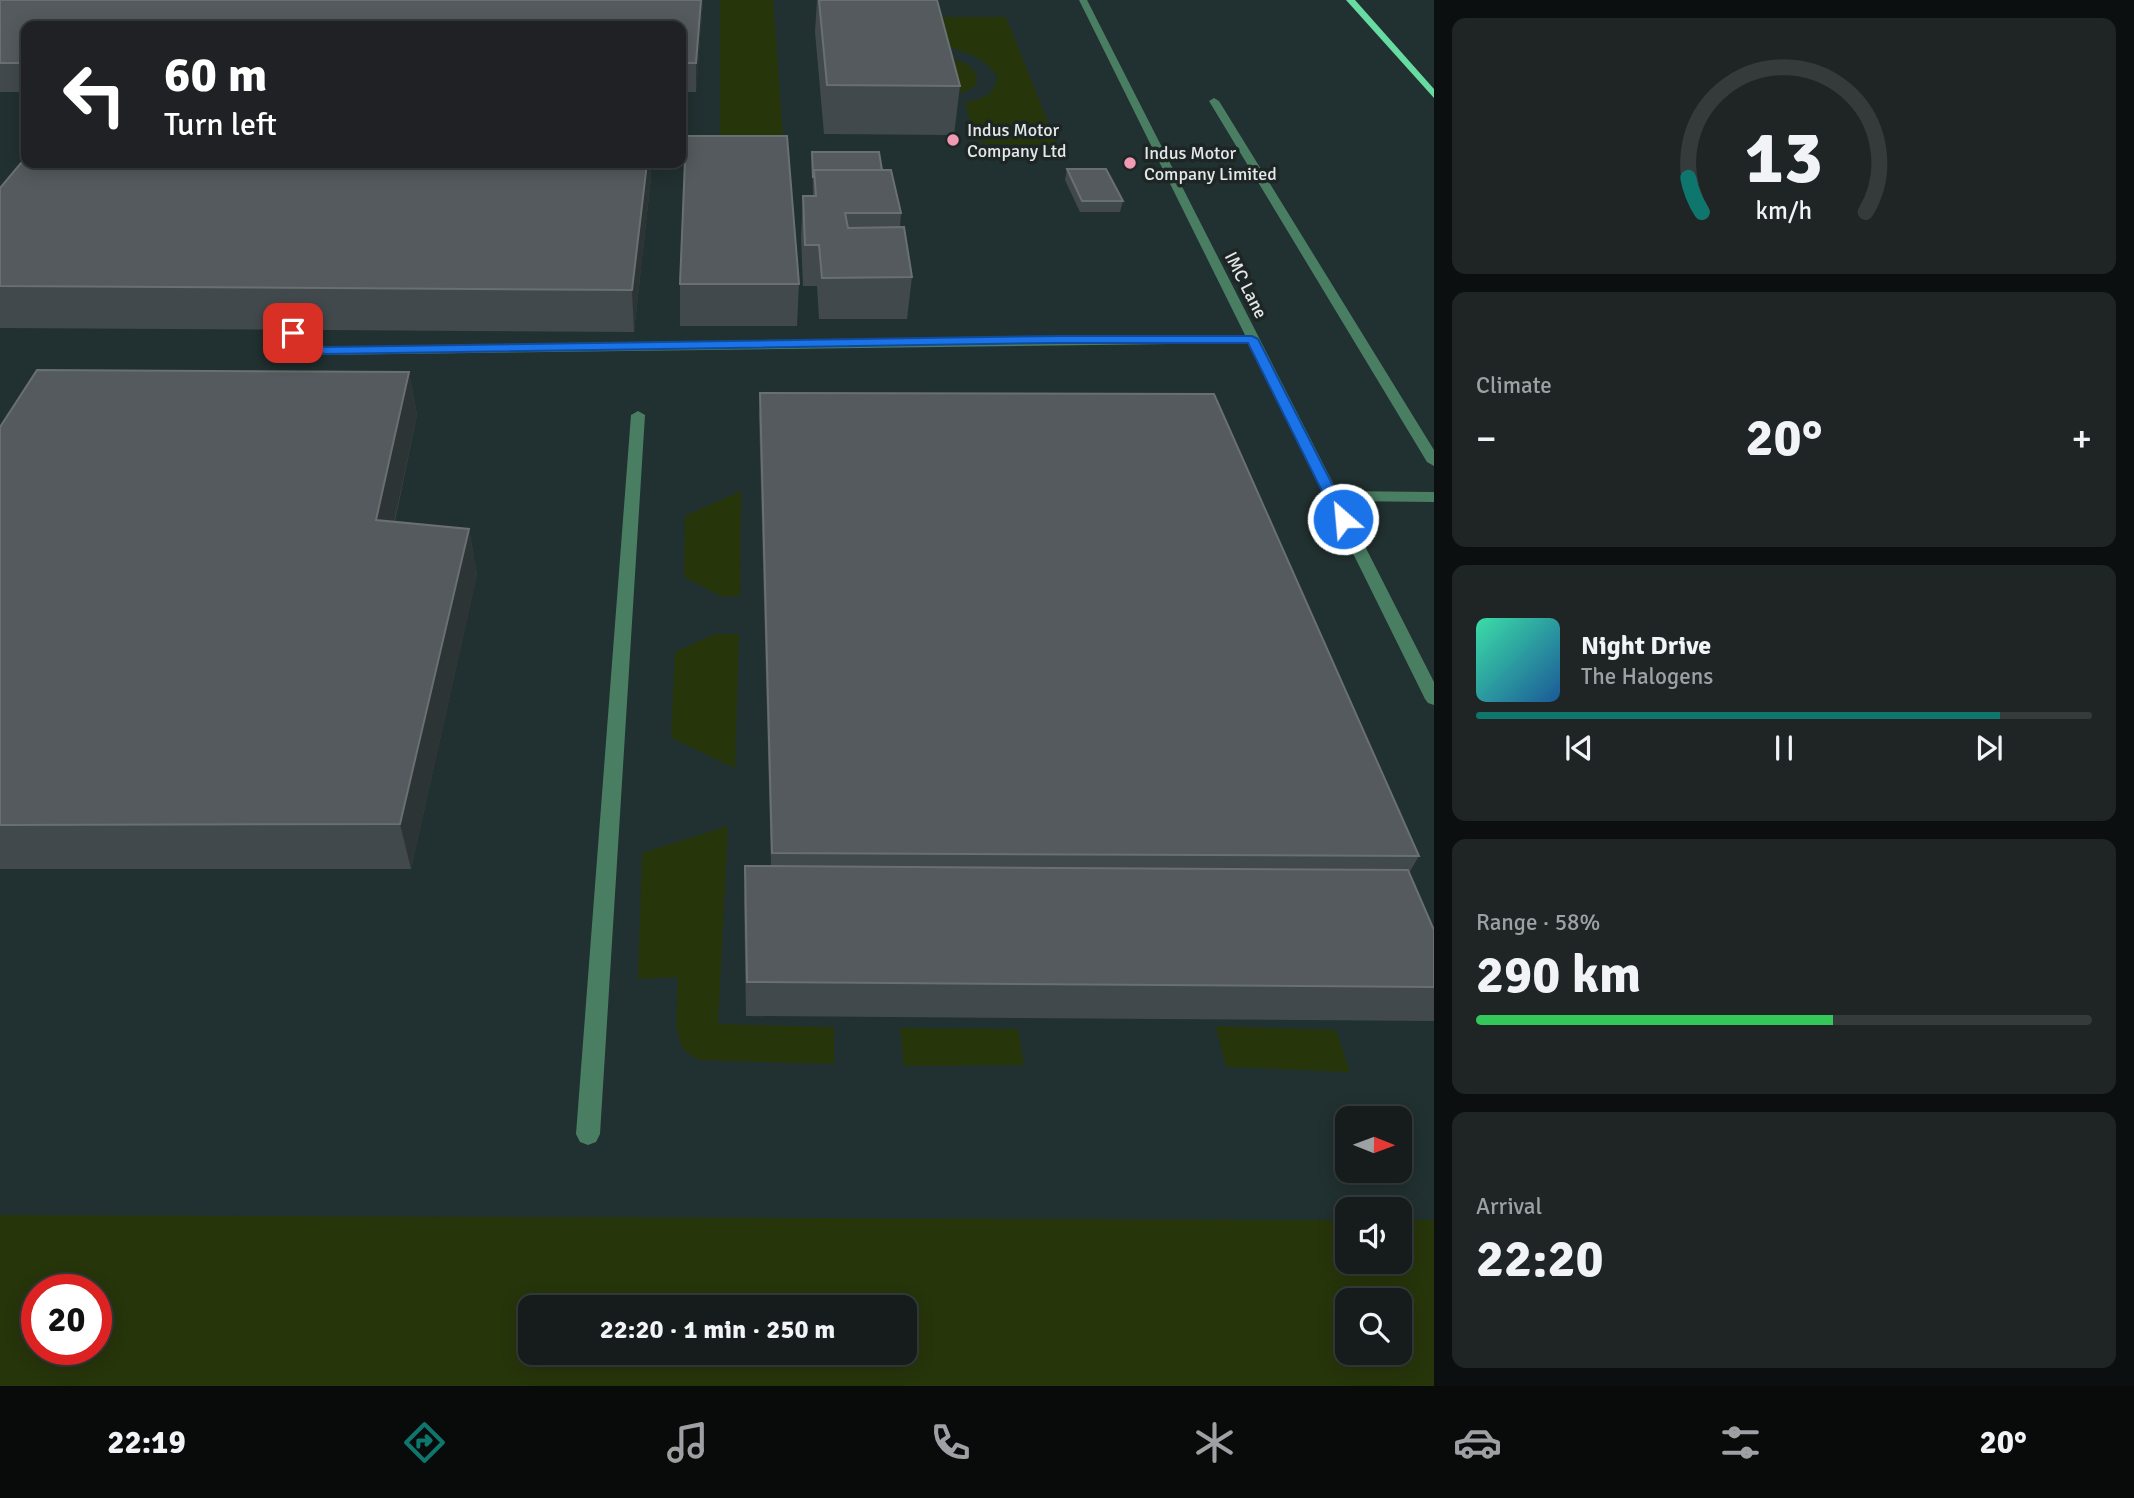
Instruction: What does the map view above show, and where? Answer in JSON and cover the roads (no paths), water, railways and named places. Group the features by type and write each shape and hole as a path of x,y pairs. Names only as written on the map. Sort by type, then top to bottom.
{"main road":[{"path":"1350,0 1434,95"}],"lane":[{"name":"IMC Lane","path":"1083,0 1434,699"},
{"path":"1214,101 1434,462"},
{"path":"307,297 293,333 299,344 325,351 1252,339"},
{"path":"589,1134 638,415"},
{"path":"1332,496 1434,497"}],"place":[{"name":"Indus Motor Company Ltd","path":"953,140"},
{"name":"Indus Motor Company Limited","path":"1130,163"}]}
